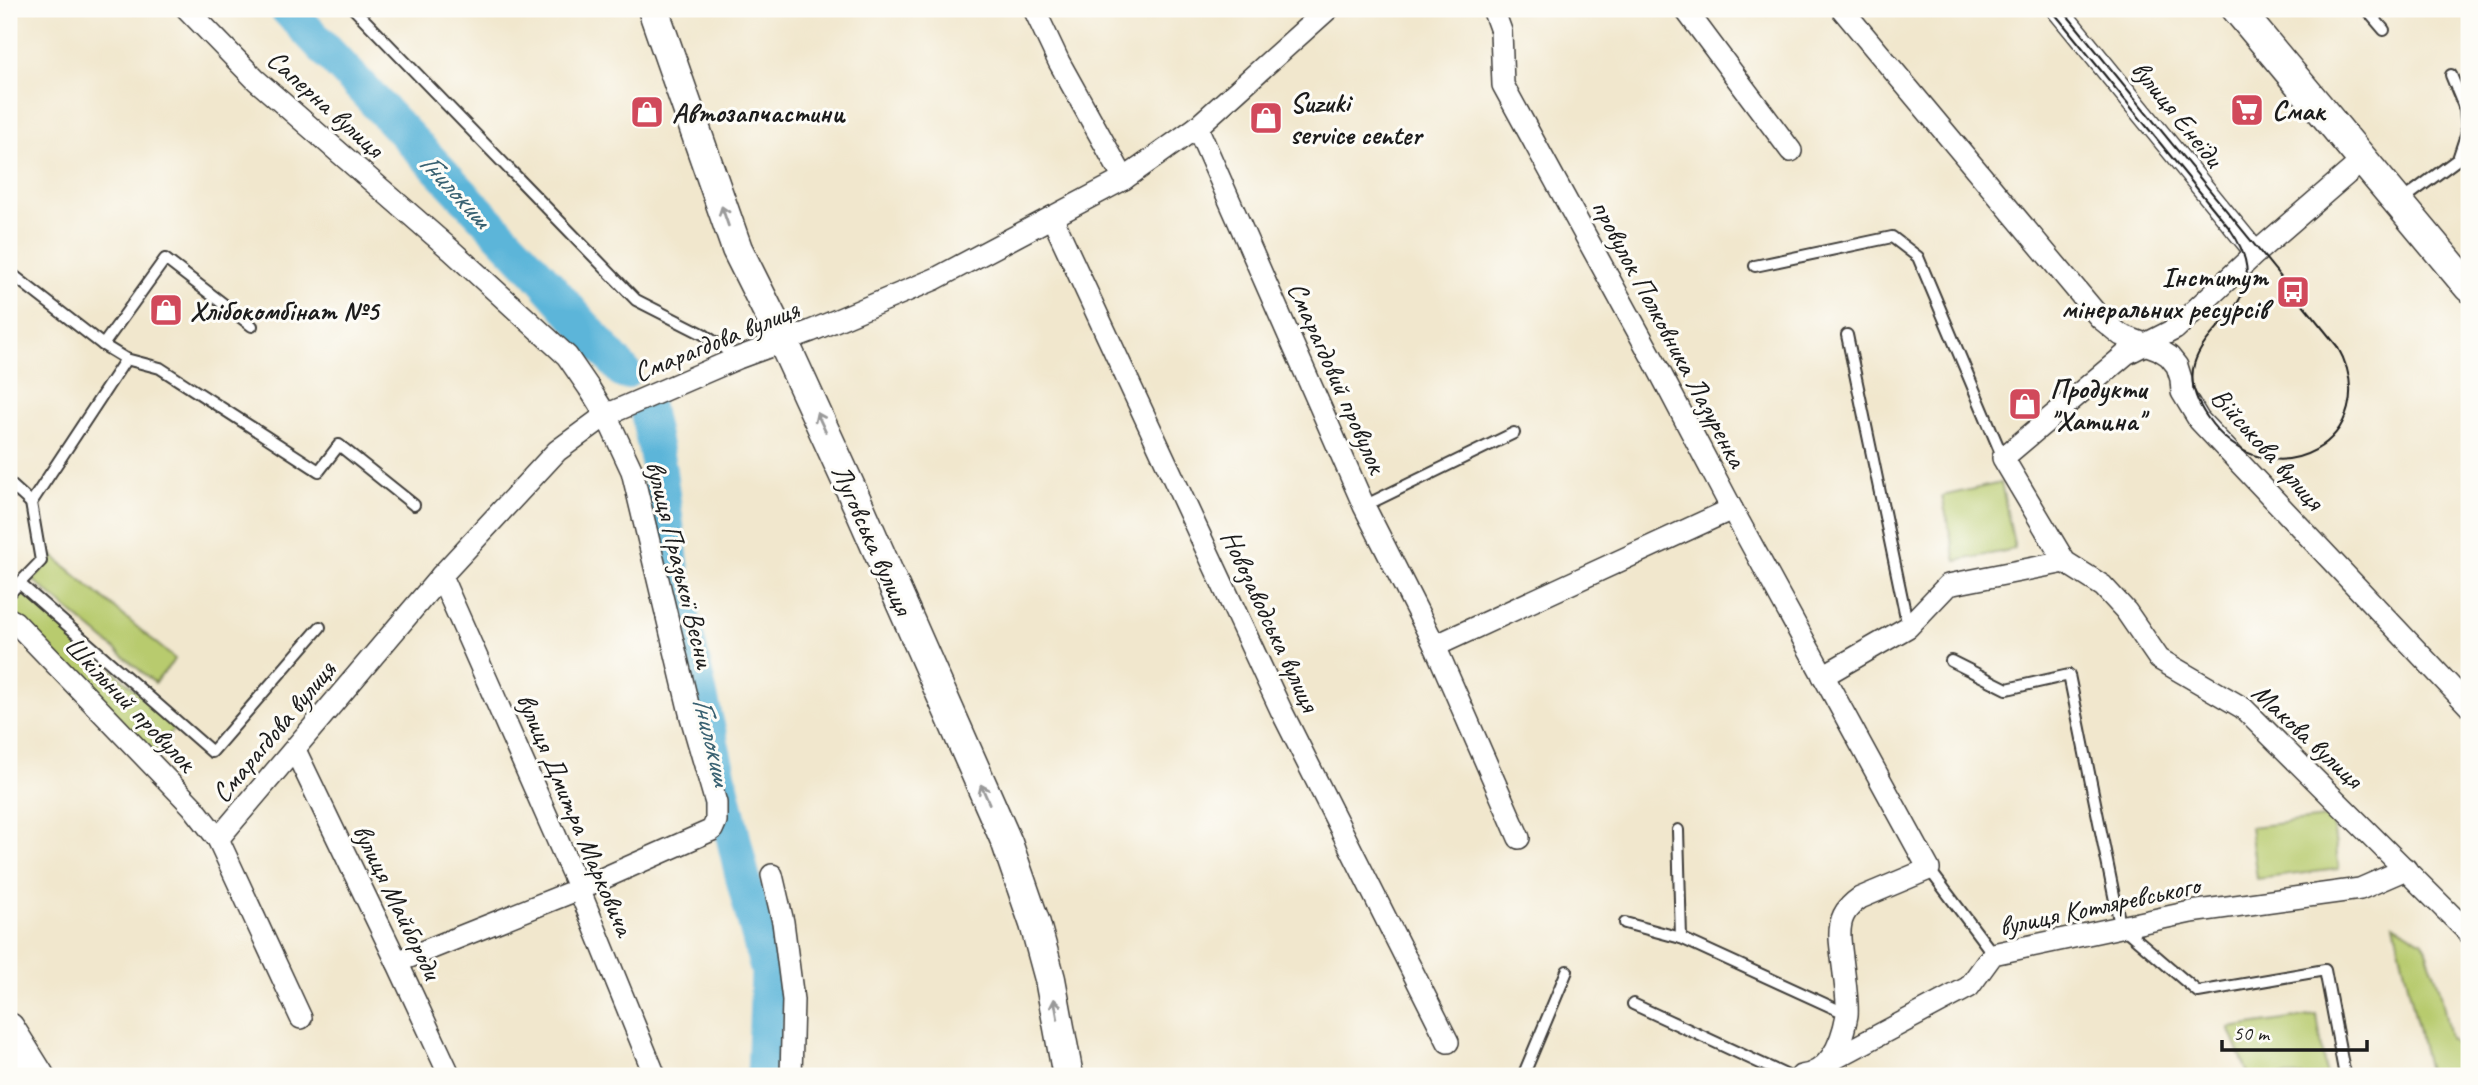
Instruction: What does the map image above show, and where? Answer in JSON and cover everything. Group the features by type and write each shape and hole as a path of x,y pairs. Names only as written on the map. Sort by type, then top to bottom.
{"street":[{"name":"Саперна вулиця","path":"187,9 256,80 451,250 567,356 606,415"},
{"name":"Луговська вулиця","path":"653,9 737,249 783,341 859,507 1007,843 1051,979 1068,1076"},
{"path":"1034,9 1059,62 1124,179"},
{"name":"провулок Полковника Лазуренка","path":"1493,9 1501,31 1503,85 1929,869"},
{"path":"1685,9 1791,151"},
{"name":"Військова вулиця","path":"1842,9 2100,318 2121,335 2169,356 2177,366 2182,392 2199,420 2469,706"},
{"name":"вулиця Енеїди","path":"2057,9 2256,253"},
{"path":"2237,9 2469,288"},
{"name":"Смарагдова вулиця","path":"218,839 441,576 557,451 606,415 738,358 935,279 1124,179 1197,127 1317,11"},
{"name":"Смарагдовий провулок","path":"1197,127 1364,506 1435,646 1519,838"},
{"path":"2003,458 2126,354 2175,329 2256,253 2363,160"},
{"name":"Новозаводська вулиця","path":"1052,218 1281,710 1448,1042"},
{"name":"вулиця Празької Весни","path":"397,962 579,889 712,830 718,812 691,717 632,471 606,415"},
{"name":"Макова вулиця","path":"2003,458 2065,562 2103,586 2126,611 2159,659 2243,708 2469,933"},
{"path":"1435,646 1732,509"},
{"path":"1823,676 1908,627 1948,585 2065,562"},
{"name":"вулиця Дмитра Марковича","path":"441,576 579,889 655,1076"},
{"name":"Шкільний провулок","path":"9,619 15,622 183,798 218,839 301,1018"},
{"name":"вулиця Майбороди","path":"295,750 450,1076"},
{"path":"1832,1060 1847,1014 1839,926 1843,915 1850,905 1860,898 1929,869"},
{"name":"вулиця Котляревського","path":"1801,1076 1815,1075 1832,1060 1969,987 1993,954 2191,912 2360,889 2406,869"},
{"path":"772,875 783,922 793,1000 790,1076"},
{"path":"9,1028 39,1076"}],"lane":[{"path":"354,9 636,300 703,334 738,358"},
{"path":"2366,9 2384,30"},
{"path":"2399,203 2458,159 2467,132 2465,109 2451,75"},
{"path":"1755,265 1892,237 1918,257 2003,458"},
{"path":"103,345 165,259 252,326"},
{"path":"9,272 103,345 126,359 160,368 319,471 339,445 414,505"},
{"path":"1847,335 1908,627"},
{"path":"31,503 126,359"},
{"path":"1364,506 1514,433"},
{"path":"9,483 31,503 40,561 9,594"},
{"path":"19,583 212,752 320,627"},
{"path":"1951,661 2007,689 2069,674 2120,925 2198,992 2325,970 2345,1076"},
{"path":"1678,830 1681,938"},
{"path":"1929,869 1993,954"},
{"path":"1625,923 1681,938 1847,1014"},
{"path":"1523,1076 1567,971"},
{"path":"1633,1004 1788,1076"}],"green space":[{"path":"2001,483 2015,549 1956,561 1942,496"},
{"path":"53,556 175,659 155,683 33,580"},
{"path":"23,591 176,726 153,754 9,608"},
{"path":"2332,817 2339,869 2257,879 2250,827"},
{"path":"2394,924 2423,942 2440,989 2450,1038 2469,1059 2469,1076 2429,1076"},
{"path":"2317,1015 2326,1076 2249,1076 2229,1028"}],"waterway":[{"name":"Гнилокиш","path":"287,9 540,276 624,372"},
{"name":"Гнилокиш","path":"646,406 659,468 674,582 743,879 768,972 764,1076"}],"tram line":[{"path":"2051,9 2230,229 2245,260 2245,285 2235,306 2205,343 2194,363 2193,387 2207,417 2233,444 2261,457 2289,459 2315,450 2336,433 2348,409 2349,379 2337,346 2062,9"}],"place":[{"name":"Смак","path":"2247,110"},
{"name":"Автозапчастини","path":"647,112"},
{"name":"Suzuki service center","path":"1266,118"},
{"name":"Інститут мінеральних ресурсів","path":"2293,292"},
{"name":"Хлібокомбінат №5","path":"166,310"},
{"name":"Продукти \"Хатина\"","path":"2025,404"}]}
